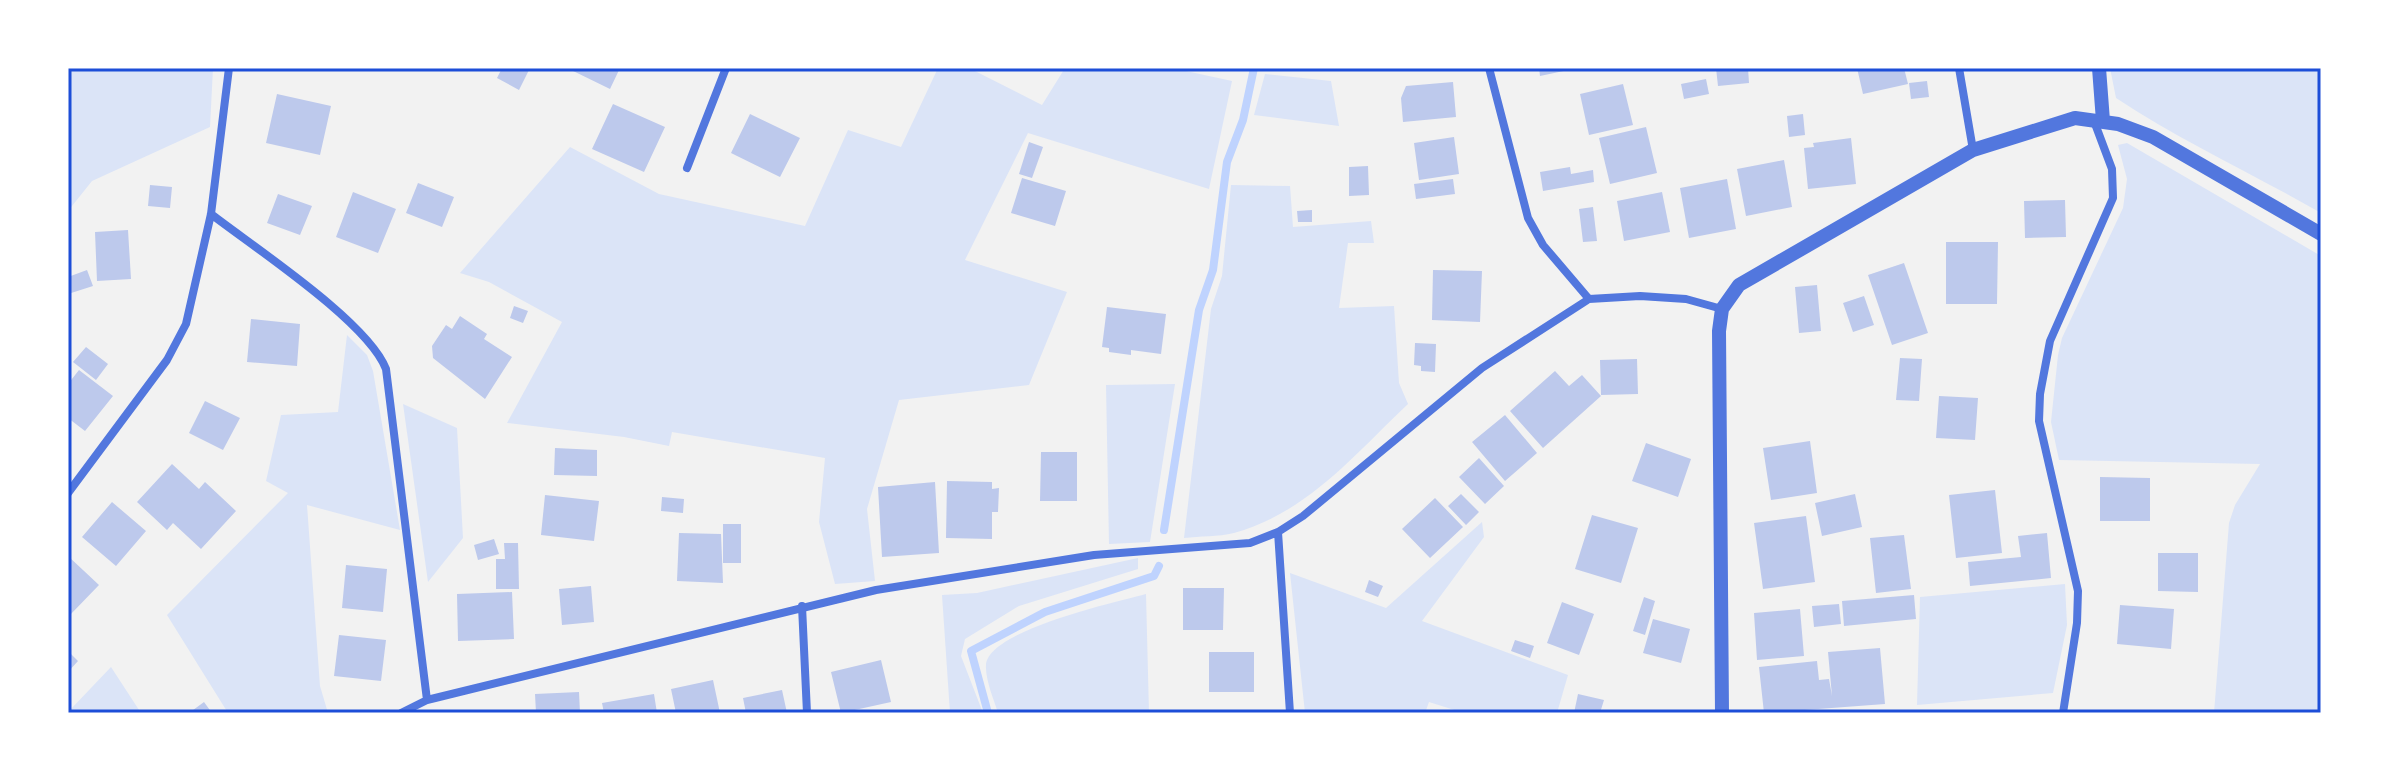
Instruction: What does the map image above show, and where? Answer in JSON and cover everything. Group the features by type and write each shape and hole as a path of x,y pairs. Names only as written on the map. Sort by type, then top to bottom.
{"street":[{"path":"68,493 179,342 193,303 211,214 229,68"},
{"path":"687,168 726,68"},
{"path":"1489,68 1528,218 1543,245 1589,299"},
{"path":"1959,68 1973,150"},
{"path":"2063,713 2077,623 2078,591 2039,421 2040,394 2050,341 2113,198 2112,169 2098,120 2099,68"},
{"path":"1722,713 1718,402 1722,309 1752,275 1943,171 1973,150 2056,122 2098,120 2153,137 2321,234"},
{"path":"211,214 347,320 380,354 386,369 407,520 427,700"},
{"path":"401,713 427,700 876,590 1152,548 1197,549 1250,543 1278,532 1303,516 1471,376 1589,299 1610,295 1655,297 1696,301 1722,309"},
{"path":"1278,532 1290,713"},
{"path":"802,606 807,713"}],"shaded area":[{"path":"68,68 213,68 210,127 92,181 68,211"},
{"path":"938,68 969,68 1042,105 1065,68 1172,68 1232,81 1209,189 1028,133 965,260 1067,292 1029,385 899,400 867,509 875,581 835,584 819,522 825,458 672,432 669,446 624,437 507,423 562,322 489,282 460,273 570,147 659,194 805,226 848,130 901,147"},
{"path":"2110,68 2321,68 2321,213 2191,143 2116,98"},
{"path":"1265,74 1331,81 1339,126 1254,115"},
{"path":"2127,143 2321,256 2321,713 2214,713 2229,523 2235,505 2260,464 2059,460 2051,422 2058,355 2062,338 2123,208 2127,179 2118,145"},
{"path":"1231,185 1290,186 1293,227 1371,221 1374,243 1348,243 1339,308 1394,306 1399,383 1408,404 1349,462 1285,511 1234,533 1184,538 1211,309 1222,276"},
{"path":"347,335 367,355 373,371 400,530 307,505 320,686 328,713 228,713 167,615 288,493 266,481 281,415 338,412"},
{"path":"1175,384 1150,542 1109,544 1106,385"},
{"path":"403,404 457,428 463,538 428,582"},
{"path":"1482,522 1484,537 1422,621 1568,675 1557,713 1464,713 1429,702 1425,713 1305,713 1290,573 1386,608"},
{"path":"1138,558 1138,569 1019,606 965,639 961,656 983,713 950,713 942,595 977,593"},
{"path":"2065,584 2067,625 2053,693 1917,705 1920,597"},
{"path":"1146,594 1149,713 998,713 986,671 992,652 1008,640 1056,619"},
{"path":"111,667 141,713 72,713 70,710"}],"building":[{"path":"502,68 530,68 519,90 497,78"},
{"path":"567,68 620,68 610,89"},
{"path":"1539,68 1573,68 1573,69 1540,76"},
{"path":"1716,68 1748,68 1749,83 1718,86"},
{"path":"1857,68 1904,68 1908,84 1863,94"},
{"path":"1706,79 1709,94 1684,99 1681,84"},
{"path":"1927,81 1929,97 1911,99 1909,83"},
{"path":"1453,82 1456,117 1403,122 1401,98 1406,86"},
{"path":"1623,84 1633,125 1589,135 1580,94"},
{"path":"277,94 331,106 320,155 266,143"},
{"path":"613,104 665,127 644,172 592,149"},
{"path":"750,114 800,138 780,177 731,153"},
{"path":"1803,114 1805,135 1789,137 1787,116"},
{"path":"1646,127 1657,173 1610,184 1599,138"},
{"path":"1454,137 1459,174 1419,180 1414,143"},
{"path":"1851,138 1856,184 1808,189 1804,148 1814,147 1813,143"},
{"path":"1029,142 1043,147 1032,178 1019,174"},
{"path":"1784,160 1792,207 1746,216 1737,169"},
{"path":"1368,166 1369,195 1349,196 1349,167"},
{"path":"1570,167 1571,174 1593,170 1594,182 1543,191 1540,172"},
{"path":"1022,178 1066,191 1055,226 1011,213"},
{"path":"1453,179 1455,194 1416,199 1414,184"},
{"path":"1727,179 1736,229 1689,238 1680,188"},
{"path":"418,183 454,197 442,227 406,213"},
{"path":"150,185 172,187 170,208 148,206"},
{"path":"353,192 396,209 378,253 336,237"},
{"path":"1662,192 1670,232 1624,241 1617,201"},
{"path":"278,194 312,206 300,235 267,223"},
{"path":"2065,200 2066,237 2025,238 2024,201"},
{"path":"1593,207 1597,241 1583,242 1579,209"},
{"path":"1312,210 1312,222 1298,222 1297,211"},
{"path":"128,230 131,279 97,281 95,232"},
{"path":"1946,242 1998,242 1997,304 1946,304"},
{"path":"1904,263 1928,333 1892,345 1868,275"},
{"path":"87,270 93,286 68,294 68,277"},
{"path":"1433,270 1482,271 1480,322 1432,320"},
{"path":"1817,285 1821,331 1799,333 1795,287"},
{"path":"1864,296 1874,325 1853,332 1843,303"},
{"path":"514,306 528,311 523,323 510,318"},
{"path":"1107,307 1166,314 1161,354 1131,350 1131,355 1109,352 1109,348 1102,347"},
{"path":"460,316 487,334 484,339 512,357 485,399 433,358 432,346 446,325 452,329"},
{"path":"251,319 300,324 297,366 247,362"},
{"path":"1415,343 1436,344 1435,372 1421,371 1421,366 1414,365"},
{"path":"86,347 108,364 96,380 73,362"},
{"path":"1900,358 1922,359 1919,401 1896,400"},
{"path":"1637,359 1638,394 1601,395 1600,360"},
{"path":"79,370 113,396 85,431 68,418 68,384"},
{"path":"1555,371 1569,386 1582,375 1601,396 1543,448 1510,411"},
{"path":"1939,396 1978,398 1975,440 1936,438"},
{"path":"205,401 240,418 223,450 189,433"},
{"path":"1505,415 1537,453 1505,481 1472,442"},
{"path":"1810,441 1817,493 1771,500 1763,448"},
{"path":"1646,443 1691,459 1678,497 1632,481"},
{"path":"555,448 597,450 597,476 554,475"},
{"path":"1041,452 1077,452 1077,501 1040,501"},
{"path":"1479,458 1504,486 1485,504 1459,477"},
{"path":"172,464 199,489 205,482 236,511 201,549 173,523 167,530 137,502"},
{"path":"2100,477 2150,478 2150,521 2100,521"},
{"path":"947,481 992,482 992,489 999,488 998,512 992,512 992,539 946,538"},
{"path":"935,482 939,553 882,557 878,487"},
{"path":"1995,490 2002,553 1956,558 1949,495"},
{"path":"1461,494 1479,512 1466,525 1448,506"},
{"path":"1855,494 1862,527 1822,536 1815,503"},
{"path":"545,495 599,501 594,541 541,535"},
{"path":"662,497 684,499 683,513 661,511"},
{"path":"1435,498 1463,527 1430,558 1402,529"},
{"path":"112,502 146,531 116,566 82,537"},
{"path":"1592,515 1638,528 1621,583 1575,569"},
{"path":"1806,516 1815,582 1763,589 1754,523"},
{"path":"723,524 741,524 741,563 723,563"},
{"path":"679,533 721,534 723,583 677,581"},
{"path":"2047,533 2051,578 1970,586 1968,562 2021,557 2018,536"},
{"path":"1904,535 1911,589 1876,593 1870,538"},
{"path":"494,539 499,554 478,560 474,545"},
{"path":"504,543 518,543 519,589 496,589 496,559 505,559"},
{"path":"2158,553 2198,553 2198,592 2158,591"},
{"path":"68,556 99,585 70,615 68,613"},
{"path":"346,565 387,569 383,612 342,608"},
{"path":"1369,580 1383,586 1378,597 1365,592"},
{"path":"591,586 594,622 562,625 559,589"},
{"path":"1183,588 1224,588 1223,630 1183,630"},
{"path":"512,592 514,639 458,641 457,594"},
{"path":"1914,595 1916,619 1844,626 1842,601"},
{"path":"1644,597 1655,601 1645,635 1633,631"},
{"path":"1562,602 1594,614 1579,655 1547,643"},
{"path":"1839,604 1841,624 1814,627 1812,606"},
{"path":"2120,605 2174,609 2171,649 2117,644"},
{"path":"1800,609 1804,656 1757,660 1754,613"},
{"path":"1653,619 1690,629 1681,663 1643,653"},
{"path":"339,635 386,640 381,681 334,676"},
{"path":"1515,640 1534,646 1530,658 1511,651"},
{"path":"1880,648 1885,704 1764,713 1759,667 1817,661 1819,680 1829,679 1832,696 1828,652"},
{"path":"68,651 78,661 68,672"},
{"path":"1209,652 1254,652 1254,692 1209,692"},
{"path":"881,660 891,702 841,713 831,672"},
{"path":"713,680 720,713 676,713 671,689"},
{"path":"782,690 787,713 746,713 743,698"},
{"path":"579,692 580,713 536,713 535,694"},
{"path":"654,694 657,713 604,713 602,703"},
{"path":"1578,694 1604,700 1600,713 1574,713"},
{"path":"204,702 212,713 189,713"}],"waterway":[{"path":"1164,530 1199,310 1213,270 1227,162 1243,120 1254,68"},
{"path":"988,713 971,651 1045,612 1154,576 1159,566"}]}
